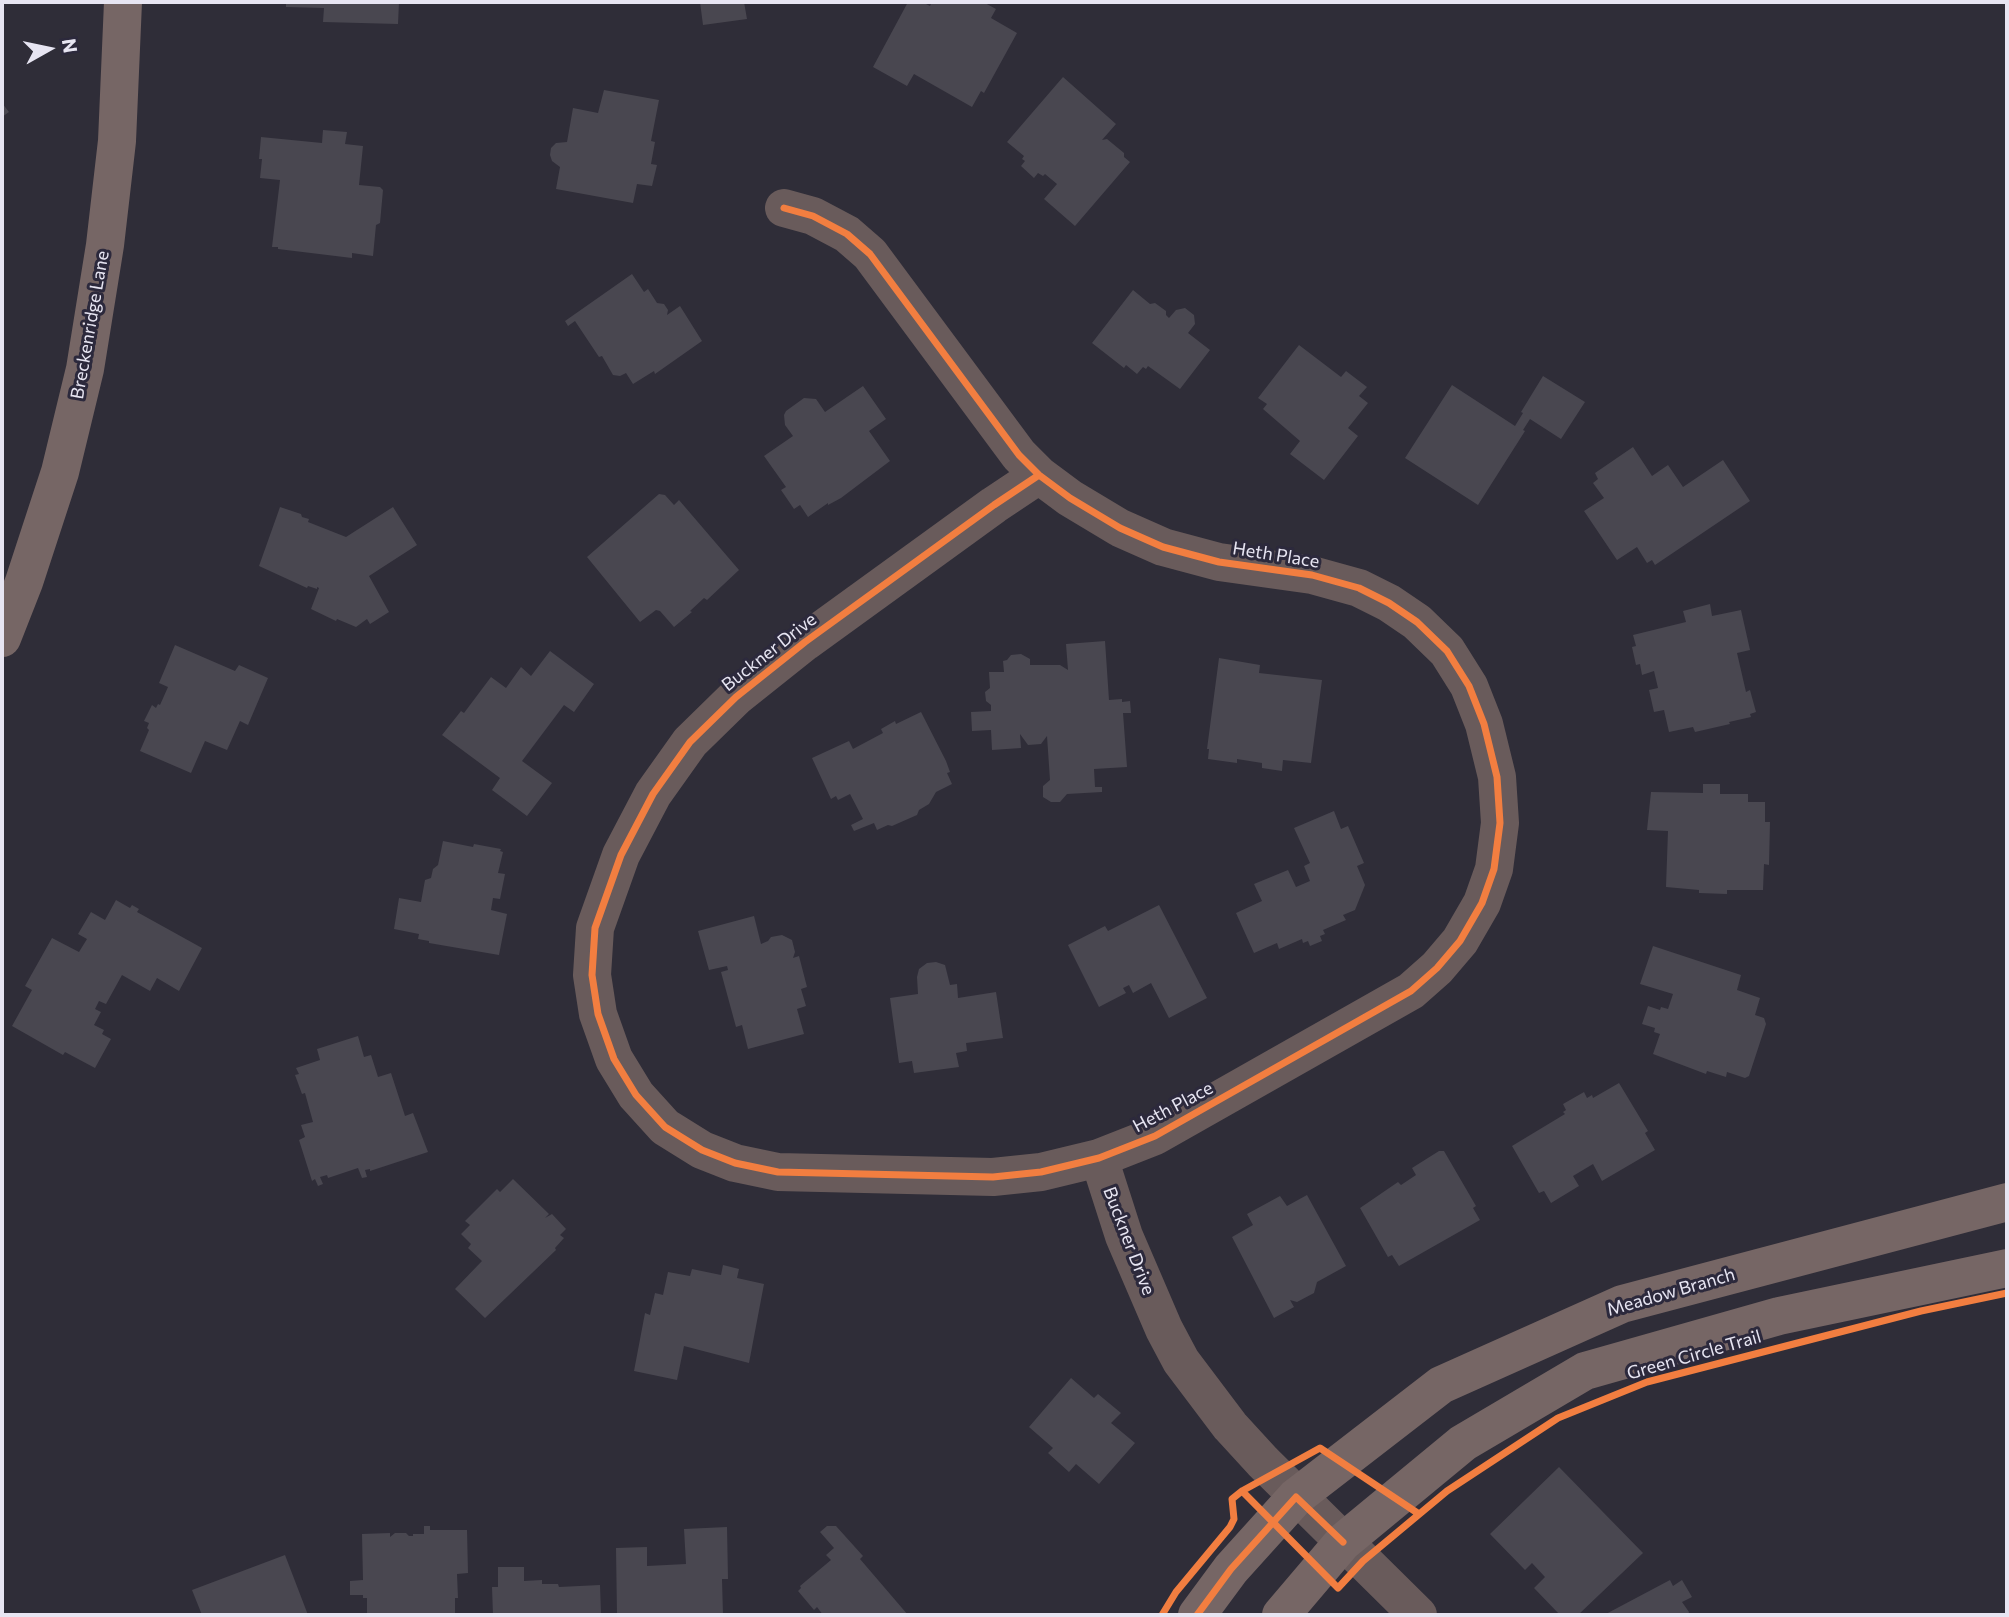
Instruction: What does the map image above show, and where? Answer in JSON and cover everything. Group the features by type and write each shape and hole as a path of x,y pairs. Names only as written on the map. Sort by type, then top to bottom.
{"main road":[{"name":"Breckenridge Lane","path":"2,638 24,582 60,472 85,369 105,245 117,141 123,2"},
{"name":"Meadow Branch","path":"1197,1615 1231,1569 1296,1497 1441,1385 1622,1304 2007,1202"},
{"path":"1281,1615 1343,1542 1463,1443 1586,1371 1779,1316 2007,1268"}],"street":[{"name":"Heth Place","path":"784,208 813,216 847,234 870,254 1019,455 1039,475 1070,498 1120,528 1163,547 1219,562 1312,575 1359,589 1390,603 1418,622 1447,652 1469,686 1484,724 1497,777 1500,823 1493,869 1482,903 1460,941 1437,968 1411,991 1179,1123 1155,1136 1099,1158"},
{"name":"Buckner Drive","path":"1039,475 806,642 736,697 690,743 653,794 621,855 595,928 592,975 598,1014 614,1059 636,1096 665,1127 702,1150 735,1163 778,1172 993,1177 1041,1172 1099,1158 1124,1236 1164,1329 1181,1361 1230,1426 1296,1497 1418,1615"}],"building":[{"path":"286,2 399,2 398,24 323,22 324,8 286,7"},
{"path":"700,2 744,2 747,19 703,25"},
{"path":"908,2 922,2 930,6 932,2 983,2 996,9 991,18 1017,33 984,93 981,91 972,107 914,74 907,86 873,67"},
{"path":"1063,77 1116,124 1102,140 1107,139 1124,153 1124,157 1130,162 1075,226 1044,199 1057,184 1045,174 1043,176 1038,173 1034,178 1021,166 1025,161 1022,159 1024,156 1007,142"},
{"path":"604,90 659,100 651,141 655,142 651,164 657,165 652,186 637,184 633,203 556,189 560,167 552,161 551,148 556,143 567,142 573,108 598,113"},
{"path":"2,103 9,112 2,117"},
{"path":"323,130 347,132 345,144 363,146 359,185 380,187 383,190 373,256 352,253 352,258 272,247 280,180 260,178 261,137 322,143"},
{"path":"632,274 644,292 648,289 657,303 664,304 668,310 667,315 680,306 702,341 655,374 654,371 633,384 626,373 613,375 575,321 568,326 565,321"},
{"path":"1133,290 1150,304 1155,303 1166,311 1169,318 1176,310 1185,308 1194,315 1195,324 1188,333 1210,350 1180,389 1148,366 1146,369 1143,367 1137,374 1126,365 1124,368 1092,343"},
{"path":"1299,345 1341,377 1346,371 1367,387 1359,396 1368,403 1348,428 1358,436 1324,480 1290,454 1300,441 1263,409 1267,404 1258,398"},
{"path":"1543,376 1585,402 1561,439 1530,419 1478,505 1405,458 1452,385 1515,426"},
{"path":"863,386 886,419 869,431 890,461 841,498 828,503 808,517 800,505 794,509 781,490 786,487 764,456 793,436 785,425 784,415 804,398 816,399 825,412"},
{"path":"1633,447 1652,476 1668,465 1683,487 1723,460 1750,501 1655,565 1652,560 1647,563 1637,547 1617,560 1584,511 1604,498 1593,483 1598,479 1595,473"},
{"path":"659,494 665,495 674,505 679,500 739,570 674,627 656,610 640,622 587,557"},
{"path":"280,507 301,514 309,519 308,522 346,537 393,507 417,545 369,576 389,612 370,624 367,619 356,627 337,619 336,621 311,609 319,588 307,588 259,566"},
{"path":"1710,604 1712,616 1741,610 1750,650 1737,653 1746,692 1750,690 1756,712 1750,714 1751,717 1729,722 1730,724 1695,732 1693,727 1669,732 1664,710 1654,712 1649,690 1658,688 1654,671 1642,675 1640,664 1636,665 1632,647 1636,646 1633,635 1686,622 1683,611"},
{"path":"1105,641 1109,700 1130,701 1131,713 1123,713 1127,767 1094,769 1095,787 1102,787 1102,792 1067,794 1060,802 1051,802 1043,797 1043,786 1050,780 1047,736 1041,744 1028,745 1020,734 1021,748 992,750 991,730 972,731 971,712 991,711 985,692 990,688 989,672 1004,672 1003,661 1011,655 1021,654 1030,659 1030,665 1060,665 1068,670 1066,644"},
{"path":"175,645 235,671 239,665 268,678 248,725 240,721 227,750 205,741 191,773 140,751 149,730 149,723 144,721 152,705 156,708 160,705 168,687 159,683"},
{"path":"550,651 594,684 574,712 564,705 522,761 552,783 527,816 492,790 500,778 442,735 461,711 464,713 491,677 506,688 521,667 531,676"},
{"path":"1219,658 1260,665 1259,673 1322,680 1311,763 1283,760 1282,771 1262,768 1262,763 1237,759 1237,763 1208,759"},
{"path":"921,712 946,761 952,784 936,792 929,804 919,810 917,815 877,830 874,823 854,831 851,825 863,819 850,794 838,800 836,796 831,799 812,758 849,741 853,749 883,733 881,729 895,721 896,724"},
{"path":"1703,784 1720,784 1720,794 1748,794 1748,802 1765,802 1765,822 1770,822 1769,865 1764,864 1763,890 1727,890 1727,894 1699,893 1699,890 1666,887 1668,831 1647,830 1651,792 1703,793"},
{"path":"1334,811 1341,829 1348,826 1364,863 1357,866 1365,885 1355,910 1343,915 1346,920 1323,930 1325,934 1320,936 1322,941 1310,946 1308,941 1303,943 1302,939 1279,949 1277,943 1254,953 1236,913 1262,901 1254,884 1288,870 1296,887 1310,881 1304,866 1310,863 1294,828"},
{"path":"443,841 473,847 474,844 501,849 503,852 498,873 505,874 500,899 493,898 491,910 507,914 499,955 429,943 418,939 419,934 394,929 399,898 421,902 425,880 431,878 433,869 438,865"},
{"path":"116,900 130,908 132,905 139,909 137,912 202,948 179,991 157,978 150,991 122,975 106,1004 99,1001 95,1009 101,1012 94,1025 104,1030 102,1034 111,1039 95,1068 65,1052 63,1055 12,1026 32,990 25,986 52,938 79,952 87,939 78,934 91,912 105,920"},
{"path":"1159,905 1207,998 1169,1018 1151,983 1133,993 1129,985 1123,988 1126,993 1099,1007 1068,945 1105,926 1108,931"},
{"path":"754,916 761,944 771,937 782,935 792,940 795,952 793,958 799,956 807,987 801,989 806,1006 797,1009 804,1034 748,1049 742,1025 736,1027 721,972 728,970 727,966 709,970 698,931"},
{"path":"1653,946 1741,975 1737,990 1760,998 1755,1015 1764,1018 1766,1024 1749,1076 1745,1078 1727,1072 1726,1077 1707,1071 1706,1074 1653,1054 1660,1034 1654,1032 1655,1028 1642,1024 1648,1006 1660,1010 1661,1007 1668,1009 1673,994 1640,984"},
{"path":"927,963 945,965 950,985 957,984 958,998 996,992 1003,1038 966,1043 967,1051 956,1053 959,1067 914,1073 912,1061 899,1063 890,998 918,994 919,969"},
{"path":"358,1036 364,1057 371,1055 378,1077 391,1073 405,1116 413,1113 428,1152 370,1171 365,1170 367,1177 362,1178 358,1168 328,1178 327,1175 320,1177 323,1184 318,1186 315,1179 312,1181 299,1140 305,1137 301,1125 313,1122 305,1093 302,1094 295,1075 299,1074 296,1068 320,1060 317,1049"},
{"path":"1619,1083 1648,1131 1645,1133 1655,1150 1602,1181 1593,1164 1573,1176 1579,1186 1551,1203 1544,1191 1539,1193 1512,1146 1565,1114 1563,1104 1584,1092 1587,1098 1592,1095 1593,1098"},
{"path":"1439,1151 1444,1151 1476,1206 1473,1208 1480,1220 1399,1266 1392,1255 1388,1257 1360,1208 1398,1182 1401,1185 1416,1175 1412,1168"},
{"path":"513,1179 549,1214 545,1218 552,1214 566,1229 560,1235 564,1238 556,1250 485,1318 455,1289 482,1261 468,1248 471,1244 461,1234 470,1225 465,1221 497,1189 500,1192"},
{"path":"1307,1195 1346,1266 1317,1282 1314,1293 1297,1302 1290,1300 1294,1307 1274,1318 1232,1237 1253,1225 1247,1214 1280,1196 1287,1206"},
{"path":"723,1265 739,1269 737,1278 764,1284 749,1363 684,1346 677,1380 634,1371 645,1313 650,1315 655,1293 663,1295 668,1272 690,1276 692,1269 721,1275"},
{"path":"1071,1378 1094,1398 1098,1394 1121,1413 1111,1423 1135,1443 1099,1484 1076,1464 1069,1472 1048,1453 1053,1448 1029,1427"},
{"path":"1559,1467 1643,1553 1578,1615 1560,1615 1534,1588 1545,1577 1532,1563 1525,1570 1490,1534"},
{"path":"424,1526 430,1526 430,1530 467,1530 468,1573 457,1574 458,1598 455,1598 455,1615 367,1615 367,1598 363,1598 363,1595 350,1595 350,1581 363,1580 362,1534 390,1533 390,1537 395,1533 406,1533 413,1536 424,1534"},
{"path":"827,1526 836,1526 863,1556 860,1559 908,1615 823,1615 817,1607 814,1610 798,1591 800,1586 831,1560 826,1555 834,1548 820,1532"},
{"path":"727,1527 728,1579 722,1579 723,1615 617,1615 616,1548 647,1547 647,1566 686,1564 684,1529"},
{"path":"285,1555 308,1615 202,1615 192,1590"},
{"path":"498,1567 524,1567 524,1581 542,1580 542,1584 558,1584 559,1587 600,1585 601,1615 493,1615 492,1587 498,1587"},
{"path":"1670,1580 1673,1586 1682,1580 1692,1597 1682,1602 1689,1612 1688,1615 1604,1615"}],"cycle path":[{"path":"784,208 813,216 847,234 870,254 1019,455 1039,475 1070,498 1120,528 1163,547 1219,562 1312,575 1359,588 1389,603 1417,622 1447,651 1469,686 1484,724 1497,777 1500,823 1494,869 1482,903 1460,941 1437,968 1411,991 1155,1136 1099,1158 1041,1172 993,1177 778,1172 735,1163 702,1150 665,1127 636,1095 614,1059 598,1014 592,975 595,928 621,855 653,794 690,742 736,697 805,642 1039,475"},
{"name":"Green Circle Trail","path":"1162,1615 1176,1592 1230,1527 1234,1519 1232,1499 1242,1491 1338,1588 1363,1561 1447,1491 1558,1418 1647,1382 1921,1311 2007,1293"},
{"path":"1242,1491 1320,1448 1419,1514"},
{"path":"1197,1615 1231,1569 1296,1497 1343,1542"}]}
